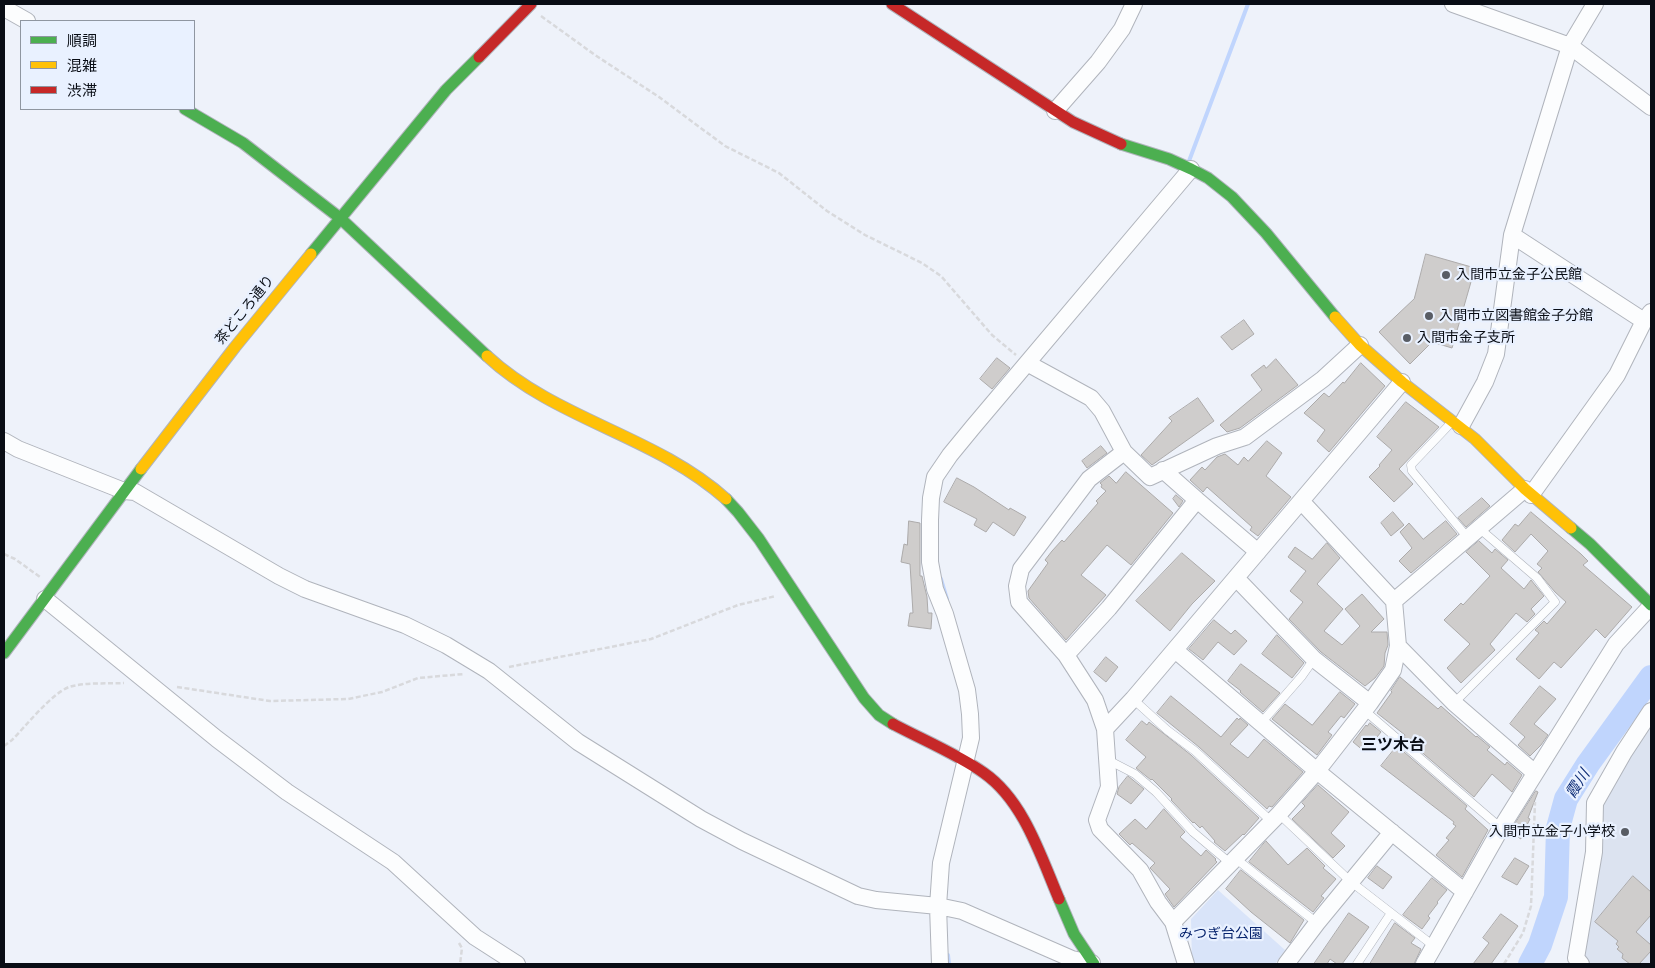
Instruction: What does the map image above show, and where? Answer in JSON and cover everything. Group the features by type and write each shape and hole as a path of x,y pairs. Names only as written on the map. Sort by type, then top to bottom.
{"street":[{"path":"892,4 1055,111 1097,134 1125,146 1169,159 1191,169 1208,178 1232,197 1247,212 1360,345 1402,382 1457,423 1500,462 1528,492 1590,544 1651,606 1616,644 1501,828 1424,964"},
{"path":"1055,111 1103,55 1122,29 1134,4"},
{"path":"1453,4 1570,46 1651,107"},
{"path":"1457,423 1485,382 1496,354 1512,235 1570,46 1595,4"},
{"name":"茶どころ通り","path":"4,653 124,491 235,347 446,90 530,5"},
{"path":"4,8 24,20"},
{"path":"187,110 243,143 340,218 491,359 510,374 541,394 697,475 739,512 796,592 848,673 878,714 913,736 966,762 985,774 1001,788 1022,816 1052,880 1074,934 1093,964"},
{"path":"940,964 938,906 941,863 971,738 967,690 945,614 935,589 930,562 931,498 935,477 950,455 1191,169"},
{"path":"1394,601 1528,492 1617,375 1648,317 1512,235"},
{"path":"1027,363 1090,398 1102,411 1124,452 1150,477 1217,446 1246,437 1323,379 1360,345"},
{"path":"1105,729 1134,699 1402,382"},
{"path":"4,442 124,491 135,492 279,576 305,589 426,634 489,671 578,742 701,819 742,841 858,896 876,900 938,906 962,911 1072,960 1093,964"},
{"path":"1124,452 1089,479 1021,569 1017,586 1019,602 1066,655 1095,700 1105,729 1108,760 1109,787 1097,820 1100,830 1140,870 1158,902 1173,922 1186,964"},
{"path":"1163,470 1258,552"},
{"path":"1066,655 1109,608 1197,500"},
{"path":"1173,922 1275,818 1317,771 1393,670 1398,646 1394,601 1301,501"},
{"path":"1236,579 1314,659 1367,707"},
{"path":"49,592 147,682 217,739 287,792 393,862 475,937 516,964"},
{"path":"1398,646 1454,702 1535,773"},
{"path":"1175,650 1317,771 1465,892"},
{"path":"1581,964 1576,958 1577,943 1594,852 1595,803 1624,752 1651,711"},
{"path":"1286,964 1317,922 1392,832"}],"lane":[{"path":"1454,702 1555,602 1537,578 1474,534 1412,471 1411,465 1457,423"},
{"path":"1261,723 1302,676 1314,659"},
{"path":"1134,699 1167,730 1195,751 1350,881 1435,947"},
{"path":"1367,707 1501,828"},
{"path":"1108,760 1135,774 1156,792 1193,832 1317,922"},
{"path":"1357,964 1391,913"}],"path":[{"path":"530,5 595,55 659,97 725,146 779,173 827,211 865,234 922,263 941,276 992,335 1027,363"},
{"path":"4,554 15,559 49,592"},
{"path":"175,686 270,701 348,699 382,692 418,678 489,671 651,639 738,605 796,592"},
{"path":"4,746 57,694 69,687 147,682"},
{"path":"1504,964 1523,933 1531,906 1535,797"}],"shaded area":[{"name":"入間市立金子小学校","path":"1651,718 1651,964 1586,964 1582,945 1600,804"}],"green space":[{"name":"みつぎ台公園","path":"1218,890 1285,950 1275,964 1192,964 1191,919"}],"building":[{"name":"入間市立図書館金子分館","path":"1426,254 1475,268 1452,348 1432,342 1410,364 1379,332 1414,299"},
{"path":"1244,320 1254,334 1232,350 1221,337"},
{"path":"997,358 1010,368 992,389 980,379"},
{"path":"1276,359 1298,385 1240,428 1227,432 1220,425 1262,390 1251,375 1264,365 1266,368"},
{"path":"1361,363 1385,386 1329,452 1317,441 1325,430 1304,413 1324,393 1329,397"},
{"path":"1198,398 1214,421 1152,465 1141,455 1172,421 1169,418"},
{"path":"1406,402 1439,427 1399,469 1413,484 1394,502 1369,477 1392,450 1377,437"},
{"path":"1267,441 1282,453 1266,476 1291,497 1258,536 1250,530 1252,527 1207,487 1203,492 1190,480 1202,467 1205,470 1217,457 1225,454 1238,465 1244,457 1248,461"},
{"path":"1101,446 1107,453 1087,468 1082,461"},
{"path":"1126,472 1173,513 1131,565 1107,545 1081,575 1106,595 1066,640 1029,598 1028,591 1048,563 1045,560 1052,551 1062,540 1064,542 1106,491 1101,487 1100,483 1109,476 1116,483"},
{"path":"957,478 1009,510 1010,508 1026,517 1014,536 993,522 986,532 974,525 977,519 944,502"},
{"path":"1176,495 1183,501 1179,507 1173,499"},
{"path":"1482,498 1490,506 1466,527 1458,518"},
{"path":"1393,512 1404,525 1391,536 1381,523"},
{"path":"1531,512 1581,554 1588,561 1583,565 1632,607 1605,638 1596,629 1561,668 1554,662 1539,679 1516,659 1539,633 1535,630 1544,621 1547,624 1566,602 1538,572 1542,568 1537,564 1548,551 1531,534 1515,552 1502,540 1515,524 1518,526"},
{"path":"909,521 920,523 920,576 922,576 927,597 928,613 932,613 931,629 908,626 910,613 913,613 910,564 901,562 904,544 907,545"},
{"path":"1446,521 1457,534 1411,573 1399,561 1412,548 1400,532 1409,523 1423,539"},
{"path":"1479,541 1492,553 1495,549 1508,560 1501,568 1524,589 1531,580 1544,596 1531,609 1535,614 1527,622 1516,613 1490,644 1495,650 1461,683 1447,668 1470,644 1444,620 1461,603 1463,605 1490,576 1466,552"},
{"path":"1327,543 1340,558 1317,584 1343,609 1324,631 1342,645 1360,626 1345,609 1362,594 1384,619 1371,632 1387,632 1388,645 1384,666 1375,678 1365,686 1321,652 1289,619 1303,602 1290,591 1306,571 1288,557 1295,547 1312,559"},
{"path":"1182,553 1215,581 1192,604 1170,631 1136,601"},
{"path":"1214,620 1231,634 1235,630 1247,641 1234,655 1218,642 1203,660 1189,649"},
{"path":"1277,635 1304,663 1292,678 1262,654"},
{"path":"1106,657 1118,667 1106,682 1094,672"},
{"path":"1241,664 1280,693 1263,712 1228,681"},
{"path":"1400,677 1438,709 1441,706 1490,747 1487,750 1505,765 1507,762 1522,775 1512,792 1492,774 1474,797 1404,737 1405,735 1377,713"},
{"path":"1540,686 1556,699 1534,724 1548,735 1530,756 1518,745 1525,737 1510,724"},
{"path":"1340,692 1355,704 1344,718 1341,716 1328,732 1332,735 1317,755 1272,719 1285,704 1312,725"},
{"path":"1171,696 1221,737 1237,718 1239,720 1240,718 1248,725 1230,744 1248,758 1264,739 1303,772 1272,807 1269,806 1267,809 1199,747 1157,713"},
{"path":"1142,721 1147,725 1149,722 1191,755 1259,818 1244,835 1225,851 1214,842 1202,826 1200,828 1193,823 1152,779 1136,768 1146,757 1126,740"},
{"path":"1370,723 1381,732 1365,752 1353,742 1366,725"},
{"path":"1397,746 1467,806 1465,809 1488,830 1462,877 1436,855 1449,840 1446,838 1456,826 1453,824 1454,822 1381,766"},
{"path":"1128,776 1144,789 1131,804 1117,794 1119,787"},
{"path":"1318,785 1349,812 1331,833 1345,846 1333,858 1292,819 1305,806 1302,803"},
{"path":"1536,791 1538,792 1526,827 1529,829 1521,839 1510,832"},
{"path":"1164,809 1185,832 1180,837 1201,856 1206,850 1217,862 1174,907 1165,894 1170,889 1150,868 1155,863 1132,843 1130,845 1119,834 1135,819 1146,829"},
{"path":"1266,841 1288,865 1307,848 1325,866 1323,868 1336,879 1321,896 1324,898 1313,912 1249,862"},
{"path":"1515,858 1529,866 1517,885 1502,877"},
{"path":"1377,866 1392,877 1383,889 1368,878"},
{"path":"1241,870 1304,920 1290,943 1226,889"},
{"path":"1633,876 1651,892 1651,915 1636,932 1651,945 1651,951 1639,964 1630,964 1622,958 1623,954 1617,949 1619,947 1616,944 1618,941 1595,922"},
{"path":"1432,878 1447,890 1428,916 1430,918 1422,929 1403,915"},
{"path":"1349,913 1369,927 1342,964 1337,964 1330,959 1327,964 1314,964"},
{"path":"1501,914 1518,926 1491,964 1473,964 1489,943 1483,938"},
{"path":"1395,923 1415,938 1411,943 1421,949 1414,964 1370,964"}],"waterway":[{"path":"1189,161 1248,4"},
{"path":"941,579 947,599"},
{"name":"霞川","path":"1530,964 1540,945 1556,897 1558,828 1566,799 1588,764 1651,677"},
{"path":"948,955 949,964"}],"traffic: fast":[{"path":"311,254 446,90 479,57"},
{"path":"187,110 243,143 340,218 487,356"},
{"path":"1121,144 1169,159 1191,169 1208,178 1232,197 1266,233 1335,317"},
{"path":"4,653 141,469"},
{"path":"726,499 759,539 864,698 879,715 893,724"},
{"path":"1571,528 1590,544 1651,605"},
{"path":"1059,899 1074,934 1094,964"}],"traffic: slow":[{"path":"141,469 235,347 311,254"},
{"path":"1335,317 1360,345 1402,382 1475,439 1525,489 1571,528"},
{"path":"487,356 514,378 544,396 574,413 669,459 698,477 726,499"}],"traffic: jam":[{"path":"479,57 531,4"},
{"path":"892,4 1073,122 1121,144"},
{"path":"893,724 963,760 984,773 998,785 1021,814 1038,848 1059,899"}],"place":[{"name":"入間市立金子公民館","path":"1446,275"},
{"name":"入間市立図書館金子分館","path":"1429,316"},
{"name":"入間市金子支所","path":"1407,338"},
{"name":"入間市立金子小学校","path":"1625,832"}],"district":[{"name":"三ツ木台","path":"1393,745"}]}
